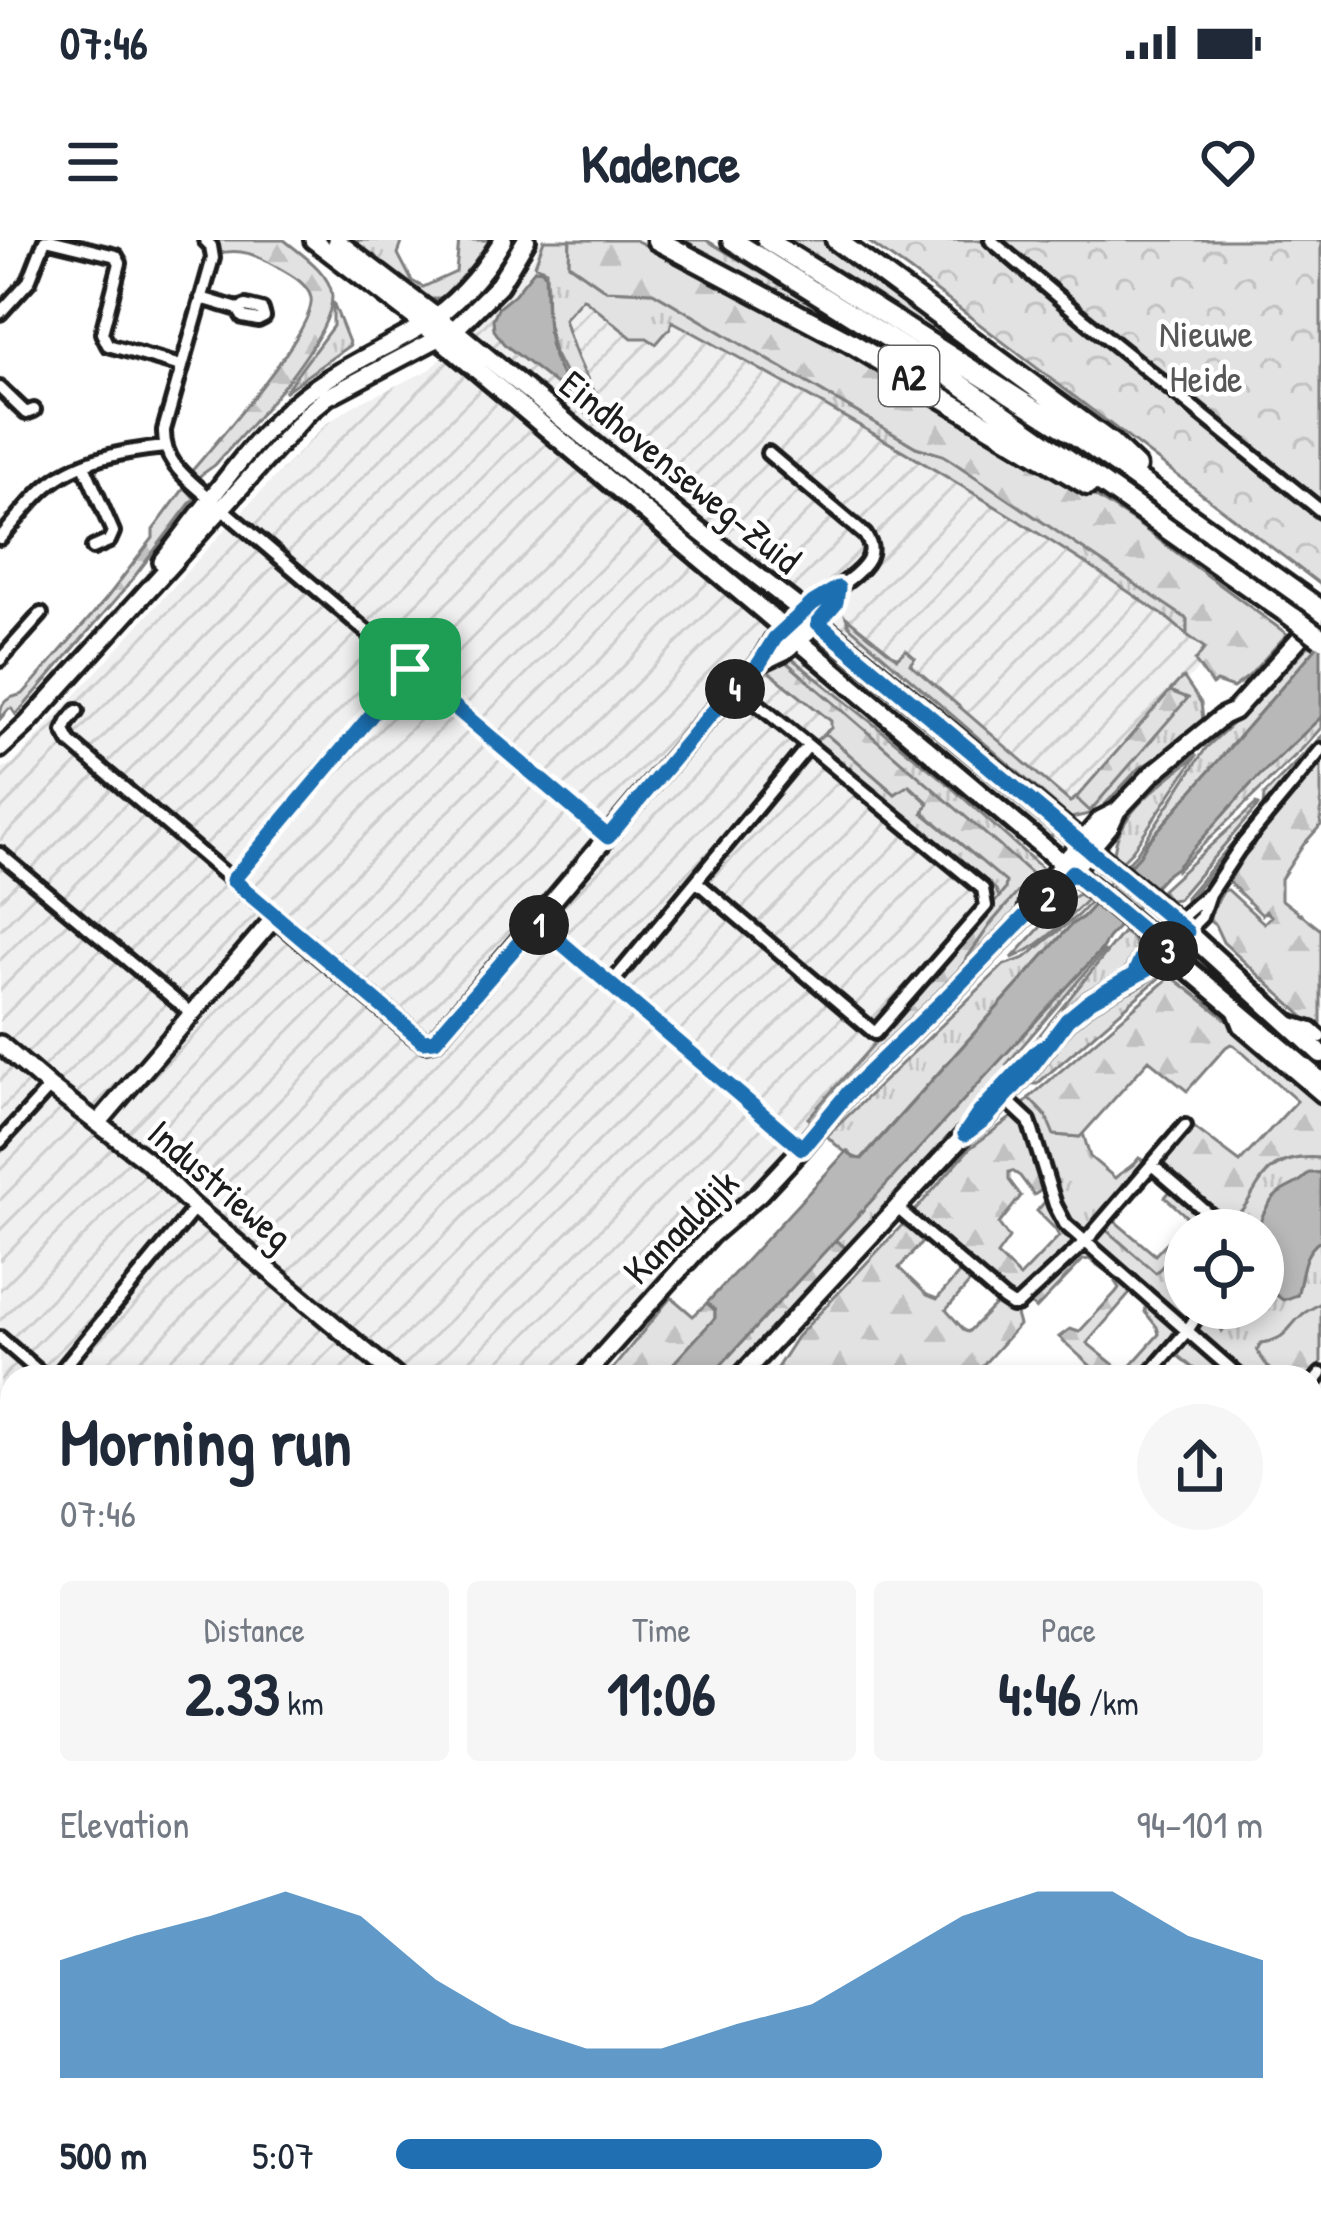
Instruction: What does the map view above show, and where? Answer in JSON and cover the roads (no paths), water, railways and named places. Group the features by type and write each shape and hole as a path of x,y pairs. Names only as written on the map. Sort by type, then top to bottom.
{"highway":[{"name":"A2","path":"657,240 848,341 1092,488 1156,520"},
{"name":"A2","path":"731,240 956,380 1321,638"},
{"name":"A2","path":"767,240 1075,435 1317,609"},
{"name":"A2","path":"836,240 1111,442 1169,500"}],"main road":[{"path":"503,240 463,296 431,320 448,334 499,285 526,240"},
{"path":"479,307 476,329 491,361"},
{"name":"Eindhovenseweg-Zuid","path":"448,334 491,361 811,618 1154,902 1321,1054"},
{"name":"Eindhovenseweg-Zuid","path":"448,334 790,635 1321,1081"}],"street":[{"path":"0,313 29,281 47,240 116,256 120,263 103,340 181,366"},
{"path":"205,240 213,258 164,430 165,447 175,467 608,837"},
{"path":"313,240 387,297 431,320"},
{"path":"336,240 431,320"},
{"path":"992,240 1321,511"},
{"path":"387,297 398,324 392,344"},
{"path":"201,298 238,309"},
{"path":"0,749 150,590 217,505 262,436 305,394 431,320"},
{"path":"217,505 327,397 448,334"},
{"path":"0,387 26,413 34,410"},
{"path":"0,538 50,483 129,450 165,447"},
{"path":"77,711 64,731 70,742 415,1035 429,1042 759,664 773,640 790,635 811,618 866,563 871,552 860,530 768,453"},
{"path":"84,465 113,532 109,541 93,548"},
{"path":"0,518 10,527"},
{"name":"Kanaaldijk","path":"594,1365 711,1235 760,1193 848,1093 1026,915 1029,903 1111,826 1117,811 1152,774 1223,716 1240,694 1254,687 1317,609"},
{"path":"0,660 41,614"},
{"path":"233,880 410,669"},
{"path":"697,882 875,1034 986,906 983,889 737,687"},
{"path":"610,985 808,746"},
{"path":"757,1365 1067,1020 1090,1001 1148,969 1321,750"},
{"path":"0,854 192,1014"},
{"path":"98,1124 275,917"},
{"path":"537,922 802,1148"},
{"name":"Eindhovenseweg-Zuid","path":"1232,1005 1240,1028 1321,1096"},
{"name":"Eindhovenseweg-Zuid","path":"1284,1020 1321,1037"},
{"name":"Industrieweg","path":"0,1044 146,1160 195,1208 382,1365"},
{"path":"0,1142 50,1087"},
{"path":"1001,1095 1033,1129 1065,1224 1226,1365"},
{"path":"896,1207 1017,1305 1085,1241 1185,1126"},
{"path":"1152,1165 1203,1209"},
{"path":"66,1365 195,1208"},
{"path":"1157,1365 1187,1331"},
{"path":"0,1338 31,1365"}],"park label":[{"name":"Nieuwe Heide","path":"1206,354"}]}
